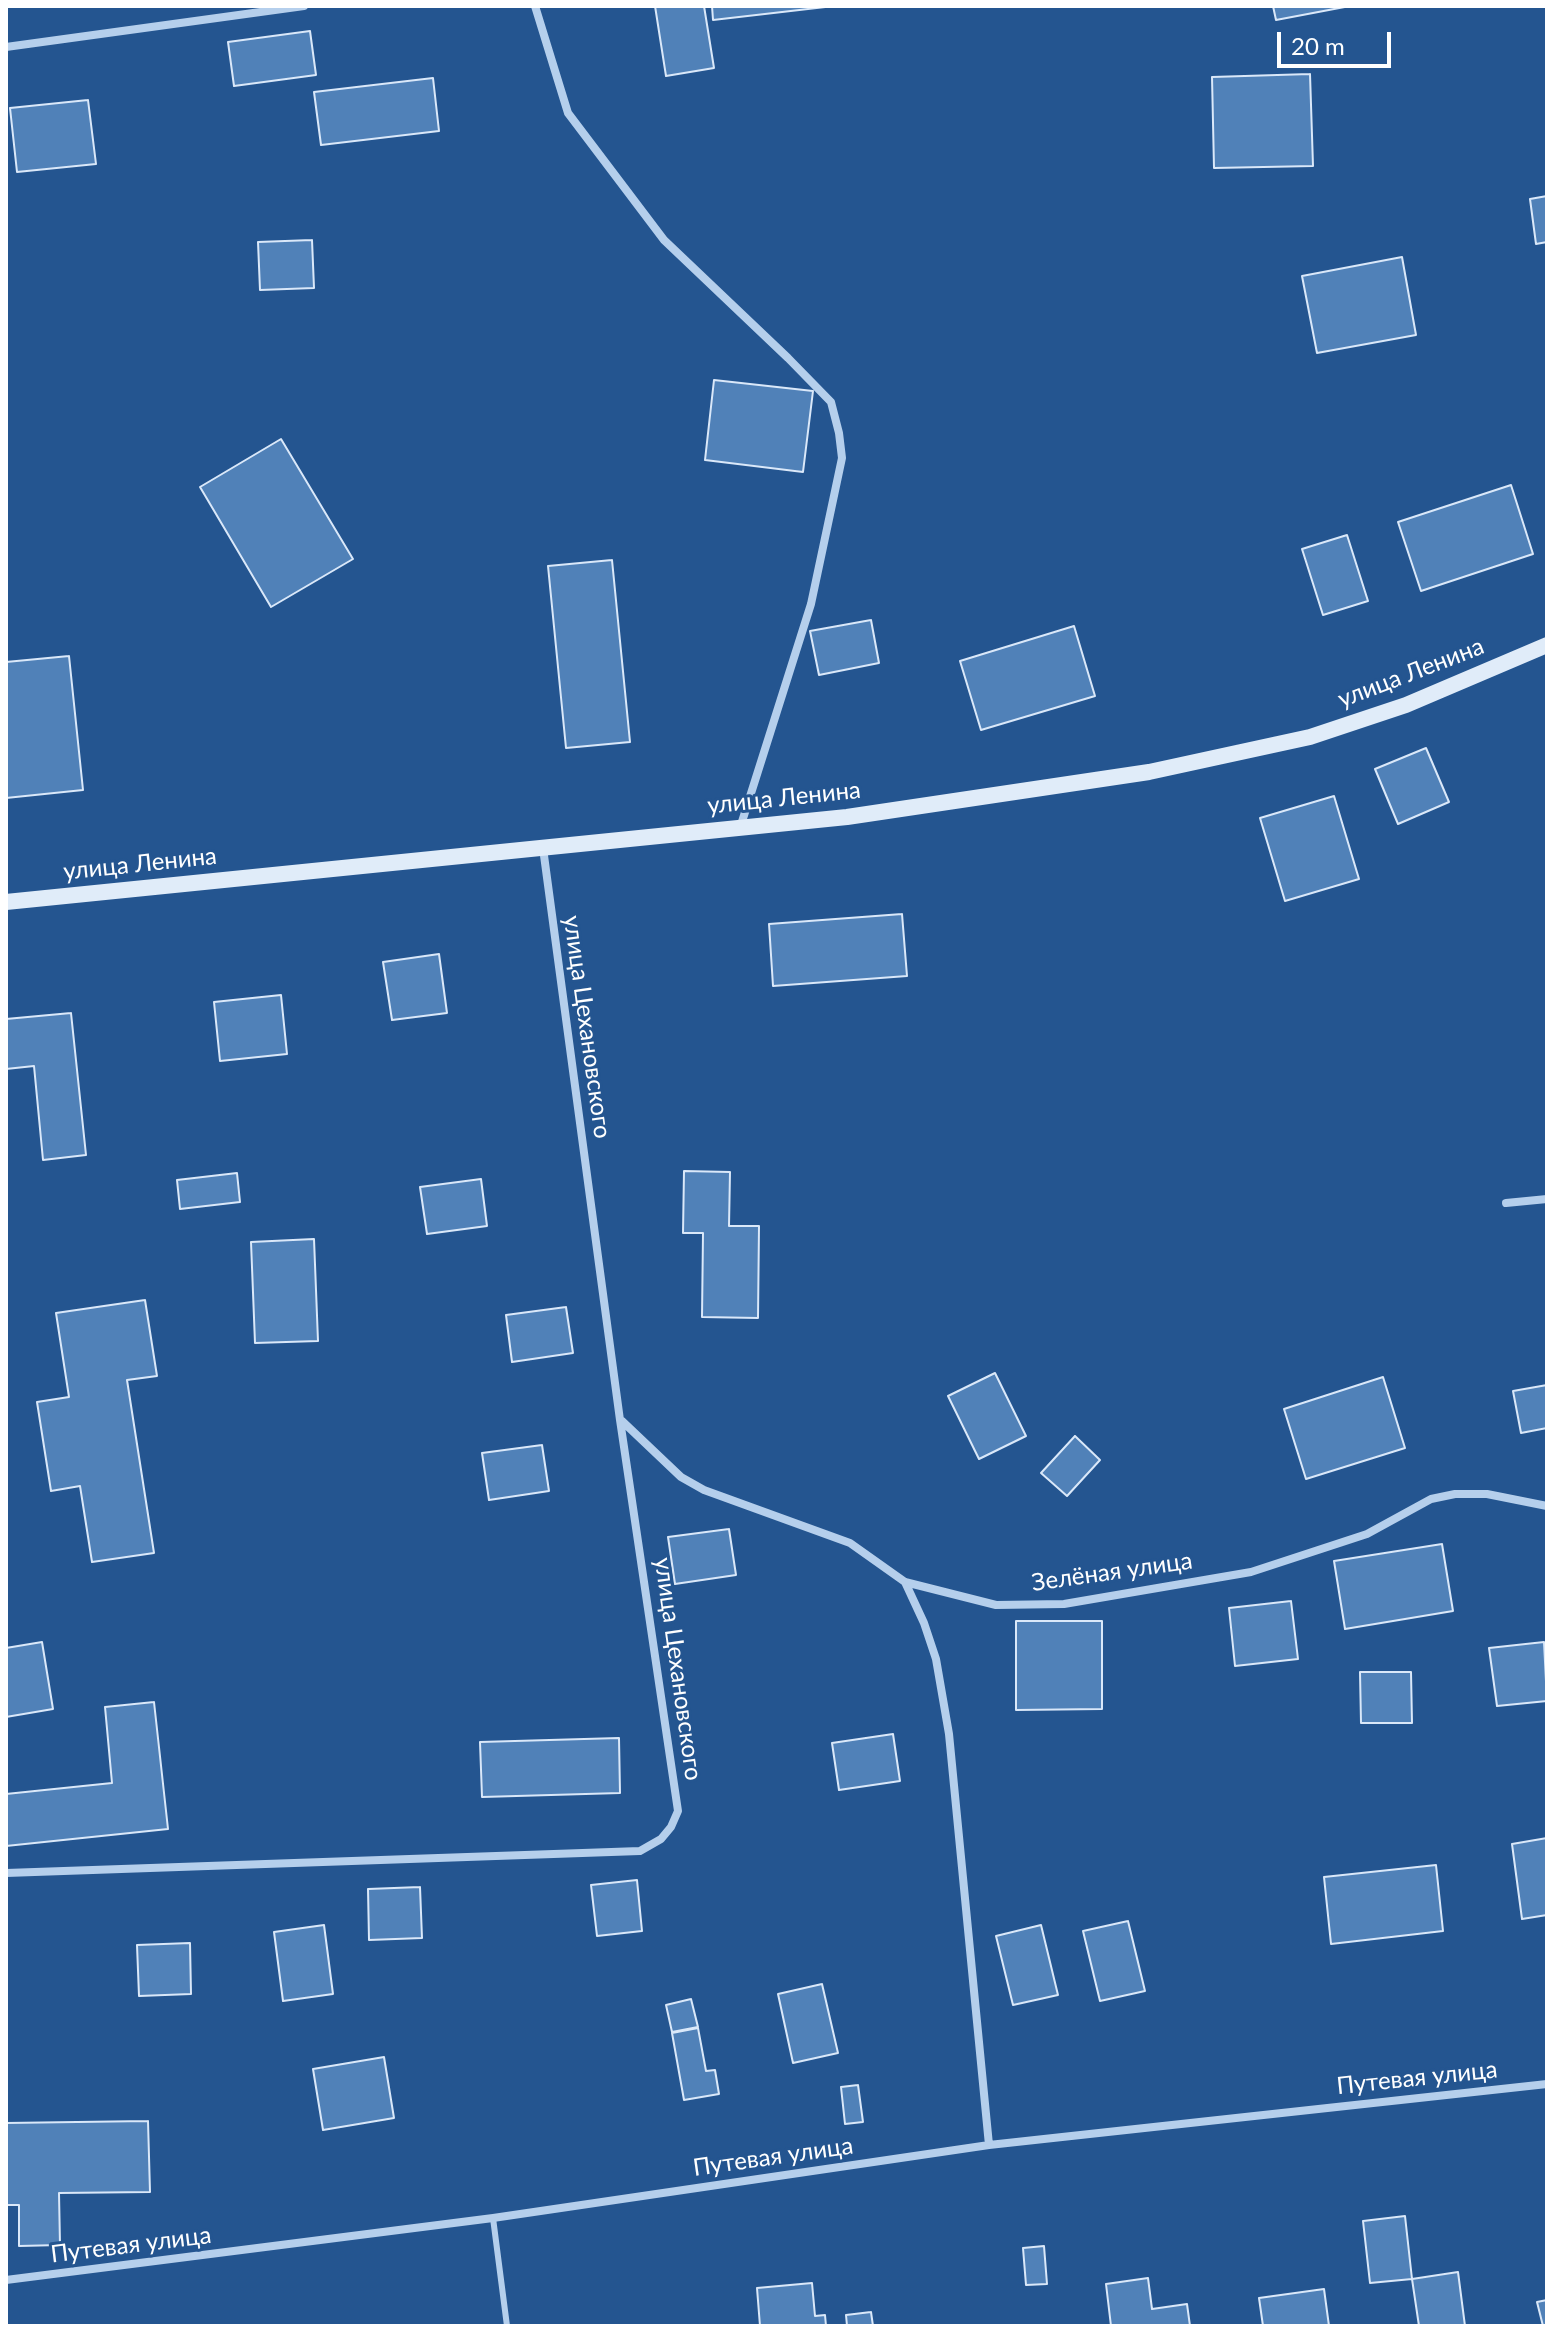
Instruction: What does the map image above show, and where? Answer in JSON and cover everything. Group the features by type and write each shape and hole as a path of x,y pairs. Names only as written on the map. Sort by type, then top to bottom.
{"street":[{"path":"6,47 304,6"},
{"path":"535,6 568,113 664,240 831,402 839,433 842,458 811,604 740,828"},
{"name":"улица Ленина","path":"6,902 740,828 908,808 1149,772 1310,737 1406,705 1547,645"},
{"name":"улица Цехановского","path":"6,1873 640,1851 661,1839 671,1827 678,1811 620,1420 543,847"},
{"path":"1506,1203 1547,1199"},
{"name":"Зелёная улица","path":"620,1420 681,1477 704,1490 850,1543 905,1582 996,1605 1064,1604 1251,1572 1367,1534 1431,1499 1455,1494 1487,1494 1547,1506"},
{"path":"905,1582 936,1659 949,1734 989,2145"},
{"name":"Путевая улица","path":"6,2280 493,2218 989,2145 1547,2084"}],"lane":[{"path":"493,2218 507,2326"}],"building":[{"path":"655,6 704,6 714,68 666,76"},
{"path":"712,6 834,6 713,20"},
{"path":"1273,6 1350,6 1276,20"},
{"path":"310,31 316,75 234,86 228,42"},
{"path":"1310,74 1313,166 1214,168 1212,77"},
{"path":"433,78 439,131 321,145 314,92"},
{"path":"88,100 96,164 17,172 10,108"},
{"path":"1547,196 1547,242 1536,244 1530,199"},
{"path":"312,240 314,288 260,290 258,242"},
{"path":"1402,257 1416,335 1317,353 1302,276"},
{"path":"714,380 813,391 803,472 705,460"},
{"path":"281,439 353,559 271,607 200,487"},
{"path":"1511,485 1533,554 1421,591 1398,522"},
{"path":"1347,535 1368,601 1323,615 1302,549"},
{"path":"612,560 630,742 566,748 548,566"},
{"path":"871,620 879,663 819,675 810,631"},
{"path":"1074,626 1095,696 981,730 960,661"},
{"path":"69,656 83,790 6,798 6,662"},
{"path":"1426,748 1449,802 1398,824 1375,769"},
{"path":"1334,796 1359,879 1285,901 1260,818"},
{"path":"902,914 907,976 773,986 769,924"},
{"path":"439,954 447,1013 392,1020 383,962"},
{"path":"281,995 287,1054 220,1061 214,1002"},
{"path":"71,1013 86,1155 43,1160 34,1066 6,1069 6,1019"},
{"path":"684,1171 730,1172 729,1226 759,1226 758,1318 702,1317 703,1233 683,1233"},
{"path":"237,1173 240,1202 180,1209 177,1180"},
{"path":"481,1179 487,1226 427,1234 420,1187"},
{"path":"314,1239 318,1341 255,1343 251,1242"},
{"path":"145,1300 157,1376 127,1380 154,1553 92,1562 80,1486 51,1491 37,1402 69,1397 56,1313"},
{"path":"566,1307 573,1353 512,1362 506,1315"},
{"path":"995,1373 1026,1436 979,1459 948,1396"},
{"path":"1383,1377 1405,1448 1306,1479 1284,1409"},
{"path":"1547,1385 1547,1428 1521,1433 1513,1391"},
{"path":"1075,1436 1100,1460 1067,1496 1041,1473"},
{"path":"542,1445 549,1491 489,1500 482,1453"},
{"path":"729,1529 736,1575 675,1584 668,1537"},
{"path":"1442,1544 1453,1611 1345,1629 1334,1561"},
{"path":"1291,1601 1298,1659 1235,1666 1229,1608"},
{"path":"1016,1621 1102,1621 1102,1709 1016,1710"},
{"path":"42,1642 53,1709 6,1717 6,1648"},
{"path":"1544,1642 1547,1701 1497,1706 1489,1648"},
{"path":"1360,1672 1411,1672 1412,1723 1361,1723"},
{"path":"154,1702 168,1829 6,1846 6,1794 112,1783 105,1707"},
{"path":"893,1734 900,1781 839,1790 832,1743"},
{"path":"619,1738 620,1793 482,1797 480,1742"},
{"path":"1547,1838 1547,1915 1522,1919 1512,1844"},
{"path":"1436,1865 1443,1931 1331,1944 1324,1877"},
{"path":"637,1880 642,1931 597,1936 591,1885"},
{"path":"420,1887 422,1938 369,1940 368,1889"},
{"path":"1128,1921 1145,1991 1100,2001 1083,1931"},
{"path":"324,1925 333,1994 283,2001 274,1932"},
{"path":"1041,1925 1058,1995 1013,2005 996,1936"},
{"path":"190,1943 191,1994 139,1996 137,1945"},
{"path":"822,1984 838,2053 793,2063 778,1994"},
{"path":"691,1999 698,2027 672,2032 666,2005"},
{"path":"698,2028 706,2071 715,2070 719,2094 684,2100 672,2033"},
{"path":"384,2057 394,2118 323,2130 313,2069"},
{"path":"858,2085 863,2122 845,2124 841,2087"},
{"path":"148,2121 150,2192 59,2193 60,2245 19,2246 19,2205 6,2205 6,2123"},
{"path":"1405,2216 1412,2279 1370,2283 1363,2221"},
{"path":"1044,2246 1047,2284 1026,2285 1023,2248"},
{"path":"1458,2272 1465,2326 1419,2326 1412,2279"},
{"path":"1148,2278 1152,2309 1187,2304 1190,2326 1111,2326 1106,2284"},
{"path":"812,2283 815,2316 825,2315 826,2326 760,2326 757,2288"},
{"path":"1324,2289 1329,2326 1263,2326 1259,2298"},
{"path":"1547,2300 1547,2326 1543,2326 1537,2302"},
{"path":"871,2312 873,2326 847,2326 846,2315"}]}
